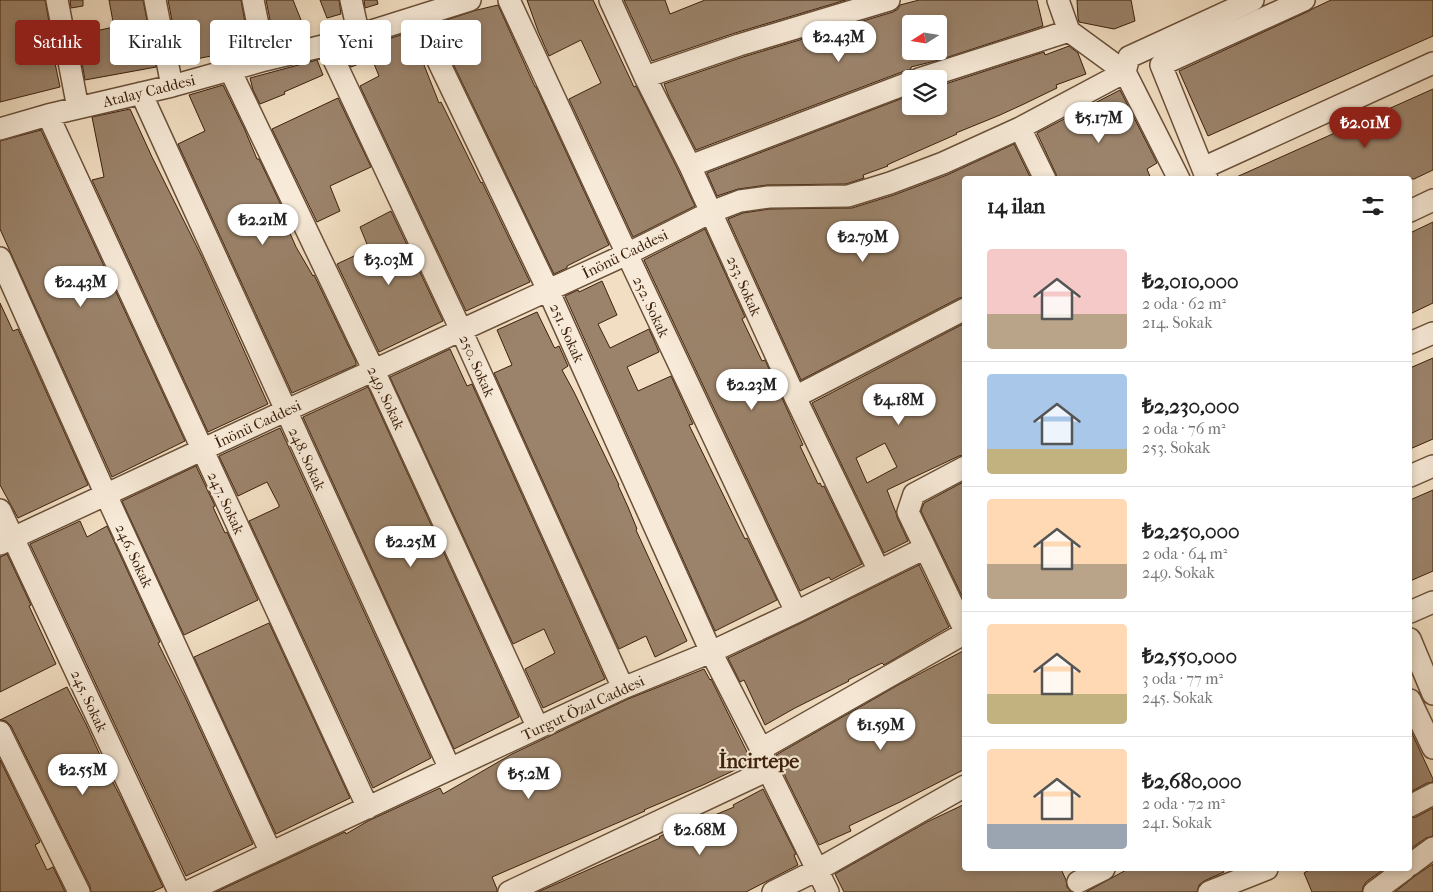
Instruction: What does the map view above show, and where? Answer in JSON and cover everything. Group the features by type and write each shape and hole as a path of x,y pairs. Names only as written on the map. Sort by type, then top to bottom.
{"street":[{"path":"57,0 78,108"},
{"path":"155,0 172,86"},
{"path":"253,0 257,20"},
{"path":"351,0 355,20"},
{"name":"Atalay Caddesi","path":"391,26 417,17 446,3 470,0"},
{"name":"252. Sokak","path":"509,0 626,254 796,612"},
{"name":"253. Sokak","path":"610,0 645,77 690,166 795,397 879,571"},
{"path":"645,77 739,45 889,0"},
{"path":"1058,0 1069,31 1124,72 1177,176"},
{"name":"İnönü Caddesi","path":"6,541 626,254 711,212 740,202 770,197 848,196 944,163 1020,128 1124,72 1129,57 1253,0"},
{"path":"1304,0 1162,65 1205,173 1433,63"},
{"name":"251. Sokak","path":"417,17 548,290 711,652 761,748 768,770 828,892"},
{"path":"947,70 1069,31"},
{"name":"Atalay Caddesi","path":"0,129 248,65"},
{"name":"250. Sokak","path":"336,65 461,330 623,688"},
{"name":"249. Sokak","path":"230,70 374,371 538,728"},
{"path":"690,166 902,85"},
{"name":"248. Sokak","path":"141,93 450,769"},
{"name":"247. Sokak","path":"48,116 368,808"},
{"path":"1020,128 1044,176"},
{"path":"1412,210 1433,200"},
{"name":"246. Sokak","path":"0,258 106,495 271,853"},
{"path":"795,397 962,311"},
{"path":"1412,342 1433,333"},
{"path":"1412,475 1433,466"},
{"path":"962,469 914,494 908,512 962,626"},
{"name":"245. Sokak","path":"0,510 6,541 179,892"},
{"name":"Turgut Özal Caddesi","path":"186,892 623,688 711,652 925,548"},
{"path":"1412,611 1433,602"},
{"path":"761,748 962,634"},
{"path":"1412,644 1433,694"},
{"path":"1412,706 1433,748"},
{"path":"0,732 79,892"},
{"path":"509,892 768,770"},
{"path":"773,892 817,870 962,788"},
{"path":"1412,805 1433,794"},
{"path":"1412,864 1433,848"},
{"path":"1077,881 1100,871"},
{"path":"1210,892 1262,871"},
{"path":"1374,892 1402,871"}],"building":[{"path":"0,0 45,0 49,20 15,20 15,65 55,65 60,87 0,102"},
{"path":"70,0 83,0 83,6 71,8"},
{"path":"109,0 143,0 147,20 113,20"},
{"path":"168,0 241,0 245,20 210,20 210,56 200,58 200,20 172,20"},
{"path":"266,0 293,0 301,20 270,20"},
{"path":"320,0 339,0 341,14 327,18"},
{"path":"364,0 377,0 378,4 365,8"},
{"path":"527,0 593,0 634,87 636,86 695,206 633,237 569,99 601,83 581,40 549,56"},
{"path":"624,0 665,0 670,14 705,0 846,0 735,33 652,61"},
{"path":"919,0 1037,0 1043,26 948,57 948,15 902,15 902,60 939,60 911,67 911,70 902,70 902,72 696,150 664,84 743,57 898,9 900,5"},
{"path":"1077,0 1131,0 1135,21 1114,29 1079,22"},
{"path":"1331,0 1433,0 1433,36 1208,136 1179,71"},
{"path":"498,5 609,245 554,274 454,65 481,65 481,20 446,20"},
{"path":"110,28 110,65 156,65 156,67 85,80 82,65 100,65 100,30"},
{"path":"401,35 401,65 424,65 439,103 441,102 482,182 530,282 466,311 360,86 379,76 374,65 391,65 391,38"},
{"path":"1069,46 1078,53 1086,74 1056,85 1057,88 1024,104 956,133 888,166 863,175 864,178 846,184 767,185 738,189 717,196 707,173 902,98 902,115 947,115 947,83 1044,52 1045,55"},
{"path":"317,60 323,75 260,104 253,90 250,78 298,65 310,65 310,62"},
{"path":"223,85 257,159 259,159 293,230 289,231 296,247 314,275 356,362 356,365 292,393 178,144 205,131 189,95"},
{"path":"1433,89 1433,170 1414,179 1412,179 1412,176 1239,176"},
{"path":"1120,90 1157,163 1147,169 1150,176 1056,176 1037,133"},
{"path":"338,98 371,167 330,186 340,211 317,222 272,129"},
{"path":"130,109 202,257 268,404 208,432 92,180 104,177 92,117"},
{"path":"41,130 185,441 112,477 0,229 0,141"},
{"path":"1014,144 1030,176 962,176 962,298 801,380 728,219 743,213 770,209 852,208 894,195 947,175"},
{"path":"391,211 443,321 379,352 337,264 369,249 360,227"},
{"path":"1433,222 1433,303 1412,313 1412,232"},
{"path":"705,229 745,317 742,319 762,361 765,360 803,445 800,446 818,484 820,483 822,487 824,486 862,564 831,580 829,577 800,591 644,260"},
{"path":"602,281 617,315 598,324 610,348 649,329 659,352 627,367 638,391 671,376 693,424 689,425 777,600 715,631 565,296 578,290 579,292"},
{"path":"0,303 13,331 18,329 88,485 18,518 0,485"},
{"path":"537,312 554,347 559,346 568,366 562,370 619,485 636,530 687,641 655,657 646,636 619,649 494,373 512,365 497,330"},
{"path":"962,325 962,456 887,490 908,541 884,553 812,403","holes":["885,443 897,467 867,483 856,458"]},
{"path":"450,349 467,386 472,384 605,679 543,708 525,669 555,653 544,629 513,644 390,377"},
{"path":"1433,358 1433,439 1412,448 1412,367"},
{"path":"368,387 519,717 454,749 303,417"},
{"path":"280,428 431,758 373,788 249,521 279,507 279,505 267,482 238,496 219,456"},
{"path":"196,466 215,506 213,507 225,533 227,532 258,600 184,635 122,501"},
{"path":"962,483 962,596 921,511 924,503"},
{"path":"1433,490 1433,571 1412,580 1412,499"},
{"path":"80,521 87,537 107,526 160,642 158,643 253,844 186,876 30,544"},
{"path":"7,554 56,664 0,692 0,557"},
{"path":"919,565 949,627 884,665 882,663 848,680 765,725 744,680 740,682 728,658"},
{"path":"269,623 350,798 276,834 194,657"},
{"path":"962,652 962,771 849,826 851,831 819,845 776,755 900,684"},
{"path":"704,669 711,679 752,762 645,811 492,877 497,892 216,892 345,832 346,834 368,821 440,788 443,794 512,754 628,699"},
{"path":"67,687 163,887 152,892 91,892 90,886 11,726 6,721 0,720"},
{"path":"1412,733 1433,779 1433,782 1412,791"},
{"path":"0,760 40,842 35,845 47,870 53,867 65,892 0,892"},
{"path":"763,789 796,854 794,855 798,865 746,892 538,892 660,838 678,827 734,807 733,805"},
{"path":"962,805 962,871 1062,871 1067,887 1071,892 844,892 835,874 927,822"},
{"path":"1433,808 1433,836 1426,838 1412,848 1412,818"},
{"path":"1433,864 1433,892 1395,892 1415,876"},
{"path":"1124,871 1224,872 1204,881 1199,885 1197,892 1086,892"},
{"path":"1308,871 1381,871 1366,882 1362,892 1312,892 1304,873"}],"district":[{"name":"İncirtepe","path":"759,761"}]}
